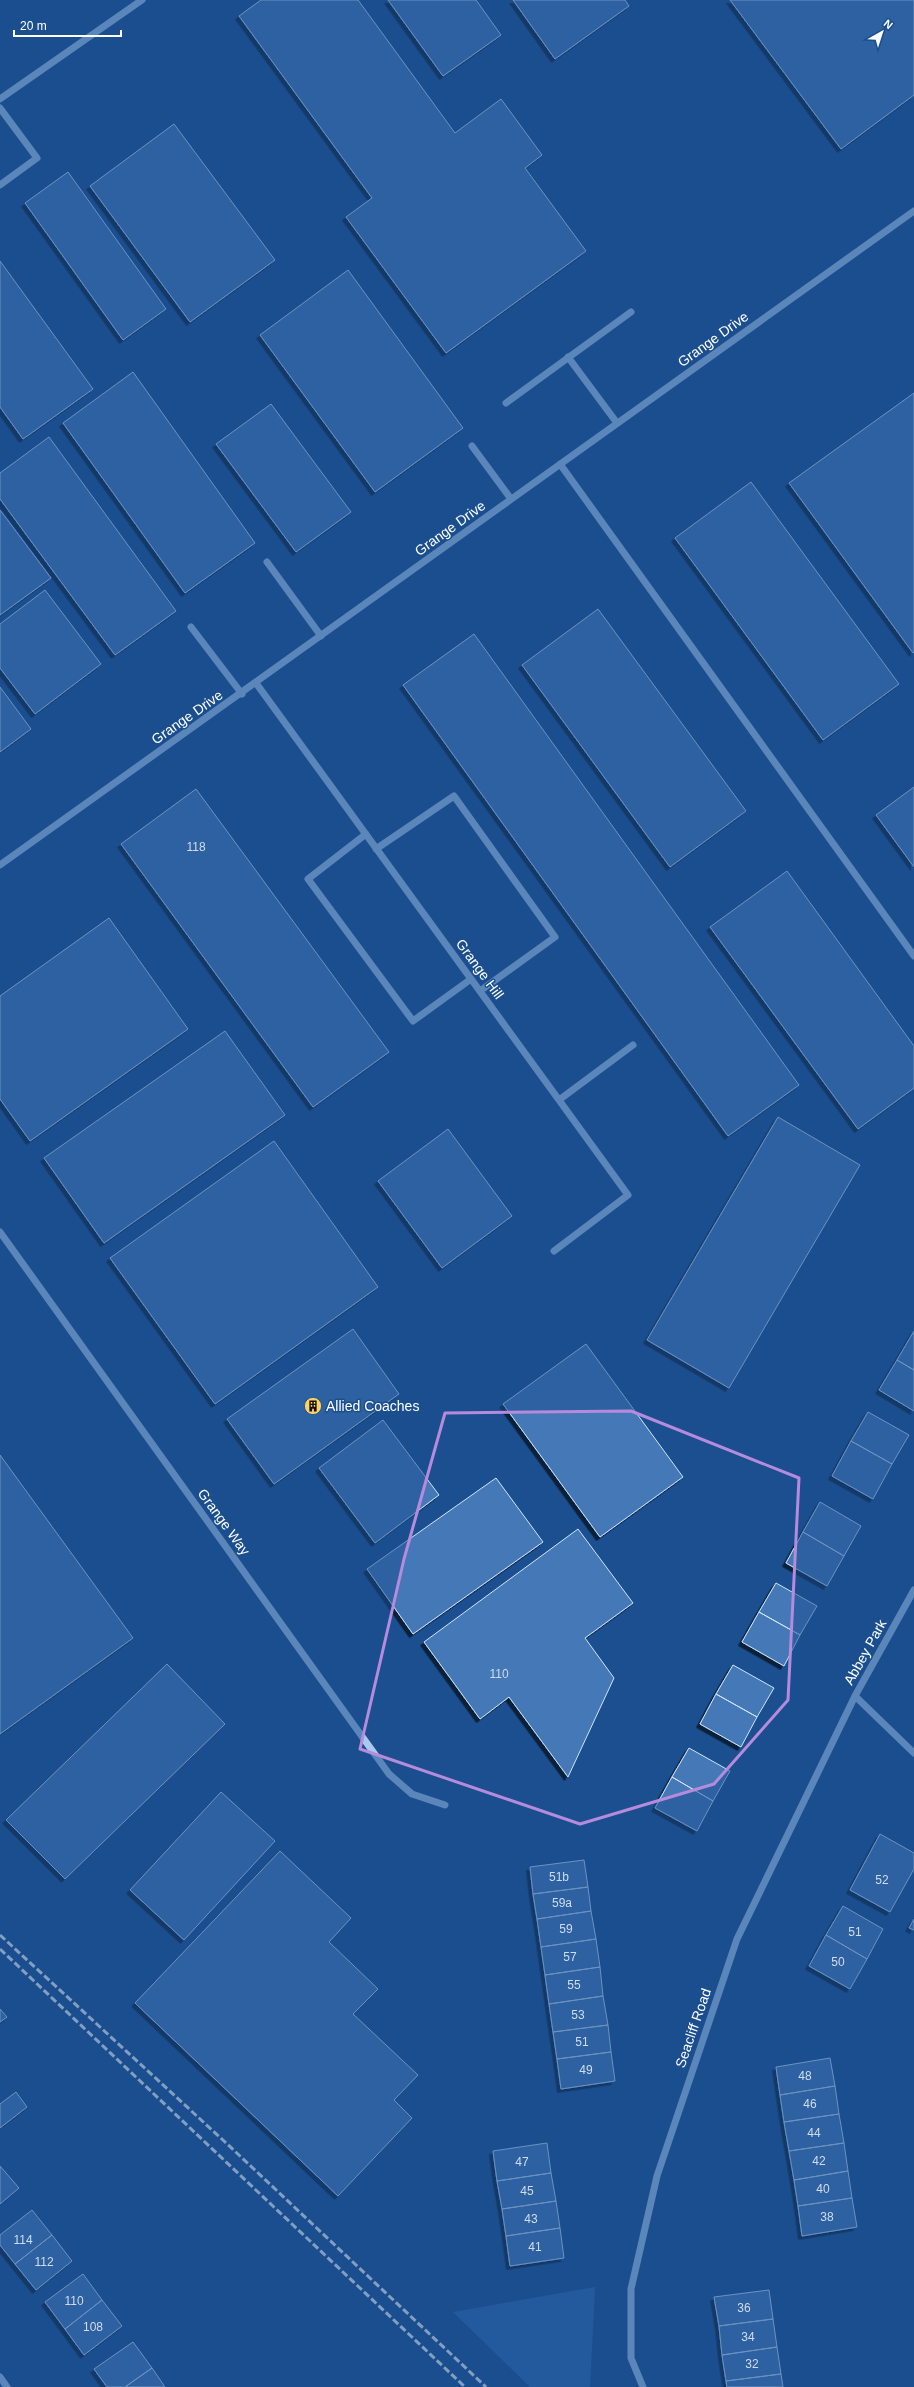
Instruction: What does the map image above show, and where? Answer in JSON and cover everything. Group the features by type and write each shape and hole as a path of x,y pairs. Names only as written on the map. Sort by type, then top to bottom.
{"street":[{"path":"0,99 142,0"},
{"path":"0,108 37,158 0,185"},
{"name":"Grange Drive","path":"0,864 256,684 511,499 914,211"},
{"path":"506,403 631,312"},
{"path":"568,357 618,423"},
{"path":"472,446 511,499"},
{"path":"560,464 914,956"},
{"path":"267,562 321,636"},
{"path":"191,627 242,694"},
{"name":"Grange Hill","path":"256,684 628,1195 554,1251"},
{"path":"376,849 454,796 556,937 480,991"},
{"path":"366,834 308,879 413,1021 471,979"},
{"path":"559,1100 633,1044"},
{"name":"Grange Way","path":"0,1232 389,1774 412,1794 445,1805"},
{"name":"Abbey Park","path":"914,1590 855,1696 914,1753"},
{"name":"Seacliff Road","path":"643,2387 631,2358 631,2289 657,2176 737,1939 855,1696"},
{"path":"0,2377 7,2387"}],"highlighted area":[{"path":"631,1411 799,1478 788,1700 714,1784 580,1824 360,1749 404,1559 445,1413"}],"shaded area":[{"path":"595,2287 590,2387 530,2387 453,2312"}],"building":[{"path":"261,0 358,0 455,133 501,99 542,155 525,168 586,251 446,353 346,217 372,198 239,16"},
{"path":"388,0 476,0 501,35 443,76"},
{"path":"513,0 625,0 629,6 555,59"},
{"path":"730,0 914,0 914,95 841,149"},
{"path":"174,124 275,260 190,322 90,186"},
{"path":"68,172 166,309 123,340 25,203"},
{"path":"0,261 93,389 23,439 0,407"},
{"path":"348,270 463,428 375,492 260,335"},
{"path":"133,372 255,543 185,593 63,423"},
{"path":"914,393 914,652 913,653 789,483"},
{"path":"271,404 351,512 296,552 216,444"},
{"path":"49,437 176,611 115,655 0,499 0,473"},
{"path":"751,482 899,684 823,740 675,538"},
{"path":"0,510 51,578 0,615"},
{"path":"45,590 101,664 35,714 0,668 0,624"},
{"path":"598,609 746,811 670,867 522,665"},
{"path":"474,634 799,1085 728,1136 403,685"},
{"path":"0,687 31,729 0,752"},
{"path":"914,787 914,867 876,815"},
{"path":"196,789 389,1052 313,1107 121,844"},
{"path":"787,871 914,1046 914,1088 858,1129 710,927"},
{"path":"109,918 188,1029 30,1141 0,1099 0,996"},
{"path":"225,1031 285,1115 104,1243 44,1158"},
{"path":"778,1117 860,1165 729,1388 647,1340"},
{"path":"448,1129 512,1216 442,1268 378,1181"},
{"path":"274,1141 378,1287 215,1404 110,1258"},
{"name":"Allied Coaches","path":"353,1329 399,1394 274,1484 227,1419"},
{"path":"914,1331 914,1370 897,1360"},
{"path":"586,1344 683,1477 600,1537 503,1404"},
{"path":"897,1360 914,1370 914,1411 879,1390"},
{"path":"868,1412 909,1435 892,1464 851,1441"},
{"path":"383,1420 439,1495 375,1543 319,1468"},
{"path":"851,1441 892,1464 873,1499 832,1476"},
{"path":"0,1455 133,1638 0,1734"},
{"path":"496,1478 543,1542 413,1634 367,1569"},
{"path":"820,1502 861,1526 844,1556 803,1532"},
{"path":"578,1529 633,1603 585,1638 614,1678 568,1777 509,1697 480,1719 424,1642"},
{"path":"803,1532 844,1556 827,1586 786,1563"},
{"path":"776,1583 817,1606 800,1635 759,1612"},
{"path":"759,1612 800,1635 784,1666 742,1642"},
{"path":"167,1664 225,1724 65,1879 6,1820"},
{"path":"733,1665 774,1688 757,1717 716,1694"},
{"path":"716,1694 757,1717 741,1747 700,1724"},
{"path":"689,1748 730,1771 713,1801 672,1777"},
{"path":"672,1777 713,1801 697,1831 655,1808"},
{"path":"221,1792 275,1841 184,1940 130,1890"},
{"path":"880,1834 914,1853 914,1869 890,1912 850,1890"},
{"path":"280,1851 351,1918 329,1942 378,1989 353,2014 418,2075 394,2100 412,2118 338,2196 135,2003"},
{"path":"584,1860 588,1887 533,1894 530,1867"},
{"path":"588,1887 591,1911 537,1919 533,1894"},
{"path":"843,1906 883,1929 867,1959 826,1935"},
{"path":"591,1911 596,1939 541,1947 537,1919"},
{"path":"914,1919 914,1930 909,1928"},
{"path":"826,1935 867,1959 850,1989 809,1966"},
{"path":"596,1939 600,1967 545,1975 541,1947"},
{"path":"600,1967 603,1996 549,2004 545,1975"},
{"path":"603,1996 608,2025 553,2032 549,2004"},
{"path":"0,2009 7,2017 0,2022"},
{"path":"608,2025 611,2052 557,2059 553,2032"},
{"path":"611,2052 615,2081 561,2089 557,2059"},
{"path":"830,2058 835,2086 780,2095 776,2067"},
{"path":"835,2086 839,2114 784,2122 780,2095"},
{"path":"16,2092 27,2107 0,2128 0,2104"},
{"path":"839,2114 844,2143 789,2151 784,2122"},
{"path":"547,2143 551,2173 497,2181 493,2151"},
{"path":"844,2143 848,2171 794,2180 789,2151"},
{"path":"0,2166 19,2188 0,2204"},
{"path":"848,2171 852,2198 798,2206 794,2180"},
{"path":"551,2173 556,2201 502,2209 497,2181"},
{"path":"852,2198 857,2227 802,2236 798,2206"},
{"path":"556,2201 560,2228 506,2236 502,2209"},
{"path":"32,2210 52,2235 15,2264 0,2245 0,2235"},
{"path":"560,2228 564,2258 510,2266 506,2236"},
{"path":"52,2235 72,2261 36,2290 15,2264"},
{"path":"83,2274 102,2300 65,2329 45,2302"},
{"path":"769,2290 773,2319 719,2326 714,2297"},
{"path":"102,2300 122,2326 84,2355 65,2329"},
{"path":"773,2319 777,2347 722,2355 719,2326"},
{"path":"133,2342 152,2368 125,2387 107,2387 94,2369"},
{"path":"777,2347 781,2374 726,2381 722,2355"},
{"path":"152,2368 165,2387 125,2387"},
{"path":"781,2374 783,2387 727,2387 726,2381"}],"railway":[{"path":"0,1935 224,2141 486,2387"},
{"path":"0,1949 465,2387"}],"place":[{"name":"Allied Coaches","path":"313,1406"}]}
